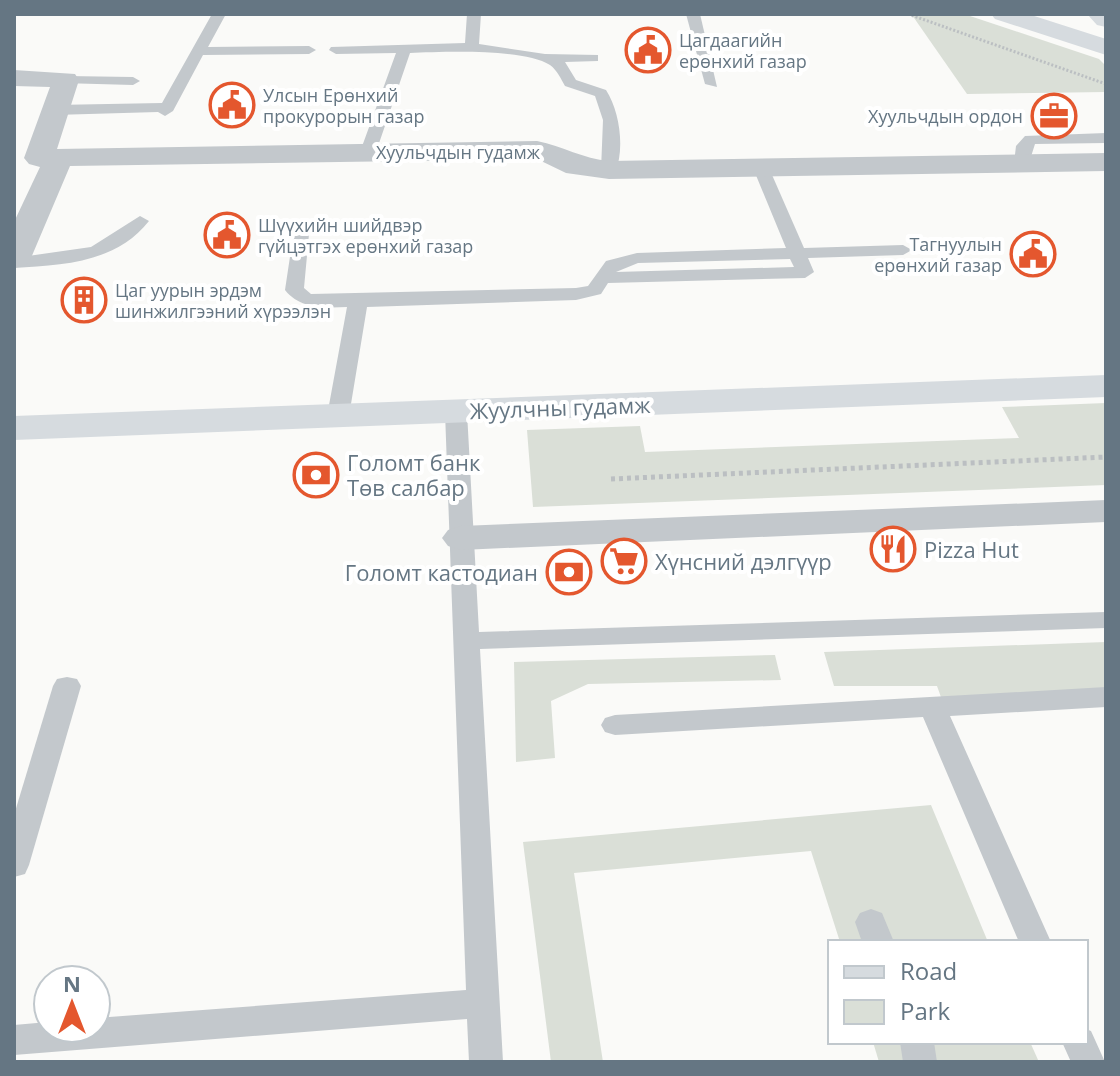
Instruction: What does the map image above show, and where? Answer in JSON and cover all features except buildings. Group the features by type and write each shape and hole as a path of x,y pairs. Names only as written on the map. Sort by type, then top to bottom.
{"main road":[{"path":"1003,14 1106,47"},
{"path":"1099,14 1106,20"},
{"name":"Жуулчны гудамж","path":"14,428 1106,386"}],"street":[{"path":"14,78 66,80 39,158 58,160 14,260"},
{"name":"Хуульчдын гудамж","path":"58,160 537,150 552,153 577,167 609,170 1106,162"},
{"path":"461,538 1106,511"}],"lane":[{"path":"54,110 166,109 219,14"},
{"path":"472,47 474,14"},
{"path":"693,14 712,84"},
{"path":"336,50 472,47 545,58 593,58"},
{"path":"368,152 397,63 405,49"},
{"path":"199,51 309,50"},
{"path":"545,58 559,64 570,83 603,96 611,142 609,170"},
{"path":"66,80 133,81"},
{"path":"1022,163 1024,146 1031,139 1106,138"},
{"path":"604,278 807,278 761,168"},
{"path":"14,260 84,258 122,242 140,221"},
{"path":"300,234 294,290 306,299 358,301 576,294 594,290 612,265 637,258 903,250"},
{"path":"338,416 358,301"},
{"path":"456,412 486,1062"},
{"path":"465,641 1106,620"},
{"path":"14,865 67,686"},
{"path":"615,725 1106,697"},
{"path":"932,707 1034,940"},
{"path":"14,1040 483,1003"}],"path":[{"path":"908,14 1106,84"},
{"path":"611,479 1106,457"}],"green space":[{"path":"912,15 967,15 1099,59 1106,66 1106,92 967,94"},
{"path":"1106,403 1106,485 533,507 527,430 640,426 645,452 1019,438 1002,407"},
{"path":"1106,642 1106,696 942,700 937,686 834,686 824,652"},
{"path":"775,655 781,680 588,684 551,701 555,758 516,762 514,662"},
{"path":"931,805 987,940 839,940 811,851 574,873 603,1062 551,1062 523,842"},
{"path":"874,1044 1031,1044 1039,1062 879,1062"}],"place":[{"name":"Цагдаагийн ерөнхий газар","path":"648,50"},
{"name":"Улсын Ерөнхий прокурорын газар","path":"232,105"},
{"name":"Хуульчдын ордон","path":"1054,116"},
{"name":"Шүүхийн шийдвэр гүйцэтгэх ерөнхий газар","path":"227,235"},
{"name":"Тагнуулын ерөнхий газар","path":"1033,254"},
{"name":"Цаг уурын эрдэм шинжилгээний хүрээлэн","path":"84,300"},
{"name":"Голомт банк Төв салбар","path":"316,475"},
{"name":"Pizza Hut","path":"893,549"},
{"name":"Хүнсний дэлгүүр","path":"624,561"},
{"name":"Голомт кастодиан","path":"569,572"}]}
